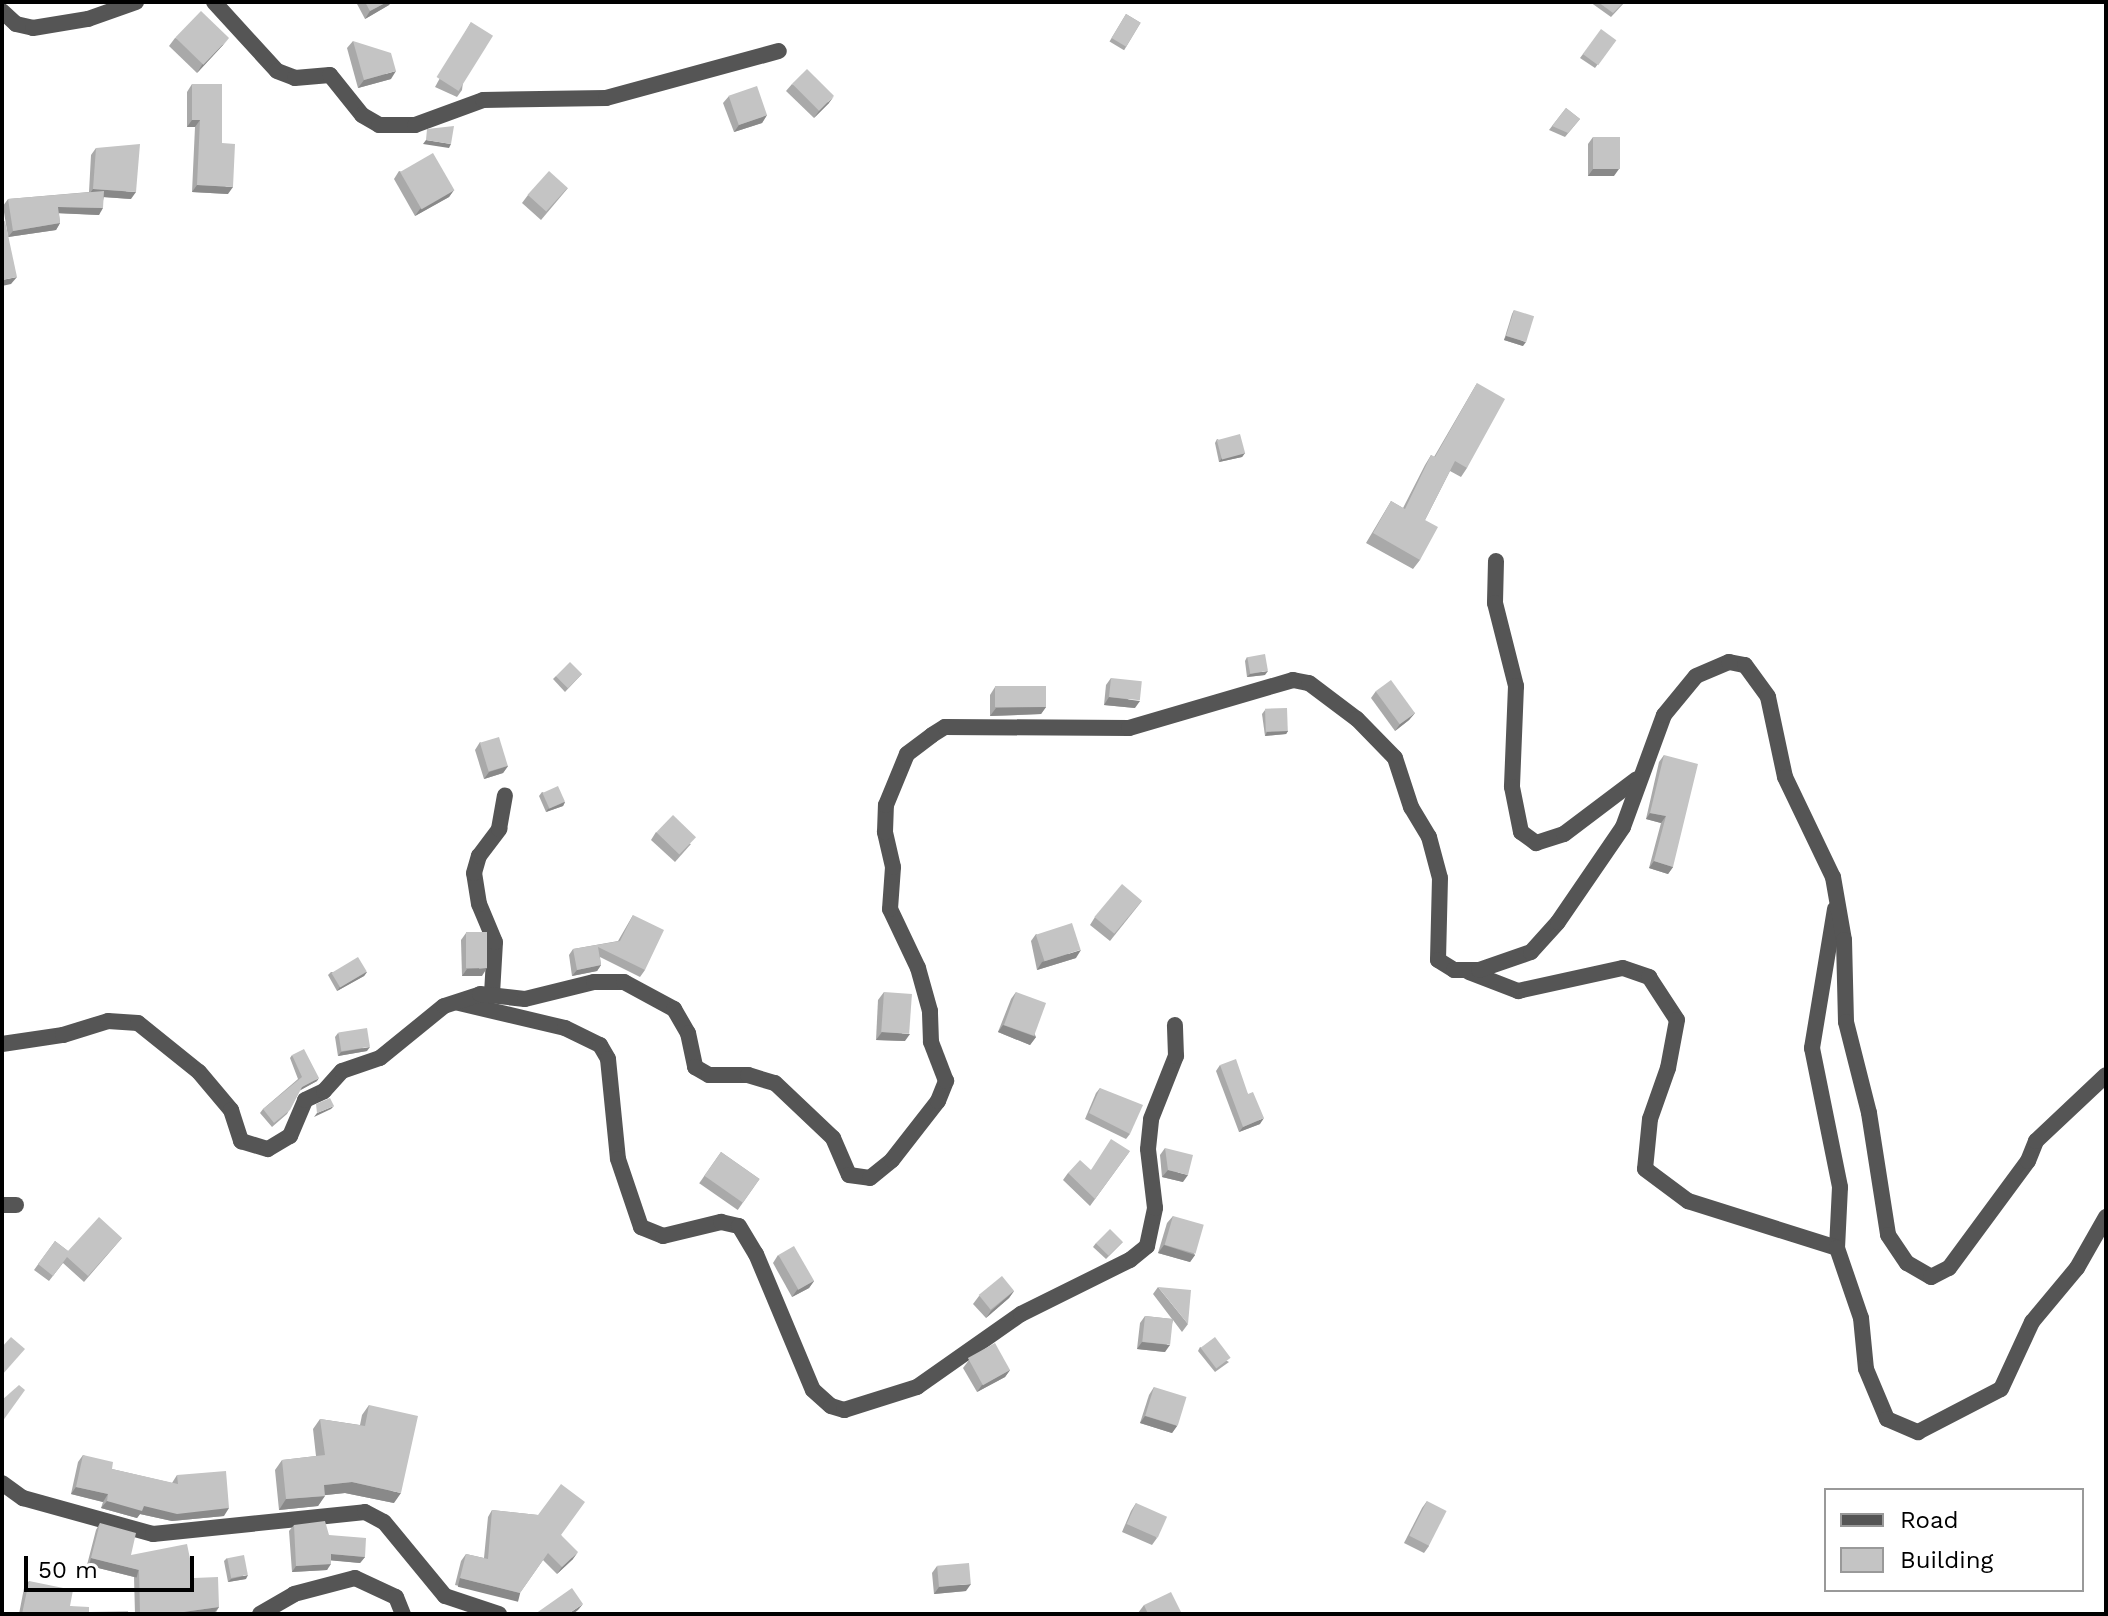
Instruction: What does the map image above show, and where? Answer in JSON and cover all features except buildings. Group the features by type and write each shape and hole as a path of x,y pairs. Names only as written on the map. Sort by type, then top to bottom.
{"street":[{"path":"2,11 16,24 33,28 88,19 136,2"},
{"path":"214,2 277,71 295,78 330,75 362,115 379,125 415,125 483,100 606,98 779,51"},
{"path":"1496,561 1495,603 1516,686 1512,787 1521,832 1536,843 1564,834 1637,779"},
{"path":"1467,972 1507,964 1539,944 1623,827 1637,779 1664,715 1696,676 1729,662 1745,665 1768,697 1785,777 1837,896 1846,1022 1869,1113 1888,1235 1918,1273 1931,1277 1949,1268 1978,1235 2028,1161 2036,1141 2106,1075"},
{"path":"2,1044 63,1035 108,1021 138,1023 199,1072 231,1110 241,1141 268,1149 290,1136 305,1100 324,1091 342,1071 370,1065 453,1002 492,994 525,999 607,981 637,986 674,1009 688,1033 695,1067 709,1075 748,1075 775,1083 833,1138 849,1175 870,1178 892,1160 938,1101 946,1081 931,1042 930,1011 918,968 889,901 893,867 885,832 886,805 907,754 945,727 1129,728 1293,680 1330,697 1395,758 1411,807 1429,837 1440,878 1438,960 1518,991 1623,968 1649,977 1677,1020 1668,1068 1650,1119 1645,1169 1688,1201 1837,1248"},
{"path":"492,994 495,942 479,904 474,873 479,856 499,829 505,796"},
{"path":"1837,896 1812,1048 1840,1187 1837,1248 1861,1318 1866,1369 1887,1419 1918,1432 2001,1389 2032,1322 2077,1268 2106,1217"},
{"path":"453,1002 565,1028 600,1045 608,1059 618,1159 641,1227 663,1236 721,1222 739,1226 756,1254 813,1390 831,1406 844,1410 917,1387 1021,1314 1130,1260 1147,1246 1155,1208 1148,1149 1151,1119 1176,1056 1175,1025"},
{"path":"2,1483 23,1498 153,1534 365,1512 384,1522 435,1588 456,1602 499,1614"},
{"path":"260,1614 294,1594 355,1578 396,1597 403,1614"}]}
